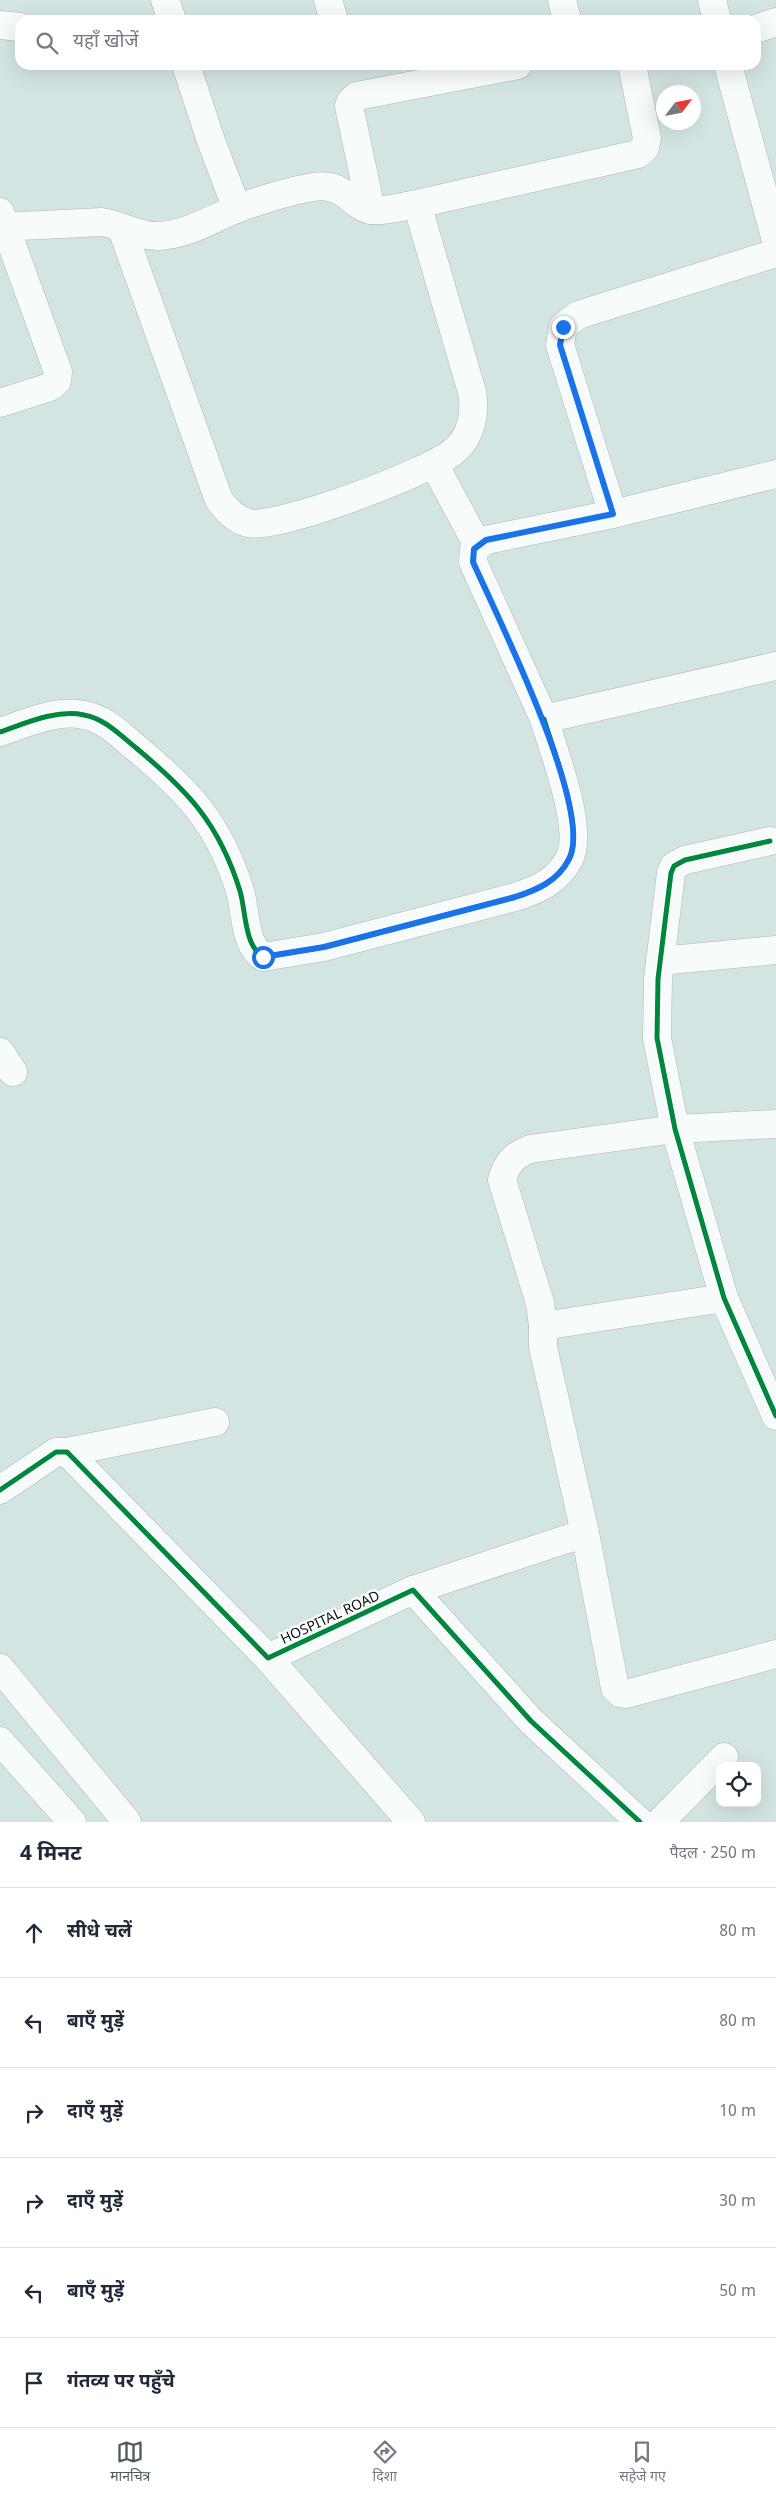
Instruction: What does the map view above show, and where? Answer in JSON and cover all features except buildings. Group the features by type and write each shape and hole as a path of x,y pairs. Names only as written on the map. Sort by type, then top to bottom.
{"street":[{"path":"165,0 170,15"},
{"path":"328,0 332,15"},
{"path":"562,0 566,15"},
{"path":"712,0 716,15"},
{"path":"761,27 776,22"},
{"path":"0,25 15,26"},
{"path":"188,70 210,138 237,209"},
{"path":"371,210 350,106 351,100 357,96 492,70"},
{"path":"0,403 50,387 57,381 58,372 2,222 102,222 113,224 122,229 158,236 184,231 237,209 314,187 339,189 371,210 417,204 638,154 645,148 647,138 633,70"},
{"path":"729,70 776,240"},
{"path":"122,229 219,500 232,516 249,523 275,522 346,500 434,464 455,451 468,434 474,404 417,204"},
{"path":"613,514 560,345 563,327 578,316 776,253"},
{"path":"434,464 478,546"},
{"path":"0,732 66,713 85,714 106,723 174,780 201,810 218,836 240,892 251,944 256,952 263,957 324,947 515,897 538,889 557,876 570,858 574,833 572,813 544,719 473,562 474,549 486,540 613,514 776,474"},
{"path":"544,719 776,666"},
{"path":"770,840 686,860 674,866 671,873 660,961 657,1038 675,1129 724,1298 776,1416"},
{"path":"660,961 776,950"},
{"path":"776,1124 675,1129 530,1149 519,1154 504,1170 502,1180 540,1303 543,1347 585,1532 612,1679 620,1693 626,1694 776,1654"},
{"path":"543,1326 724,1298"},
{"path":"0,1490 56,1452 67,1452 215,1422"},
{"name":"HOSPITAL ROAD","path":"67,1452 268,1658 414,1590 585,1532"},
{"path":"414,1590 531,1721 640,1822"},
{"path":"268,1658 411,1822"},
{"path":"0,1668 127,1822"},
{"path":"0,1741 72,1822"},
{"path":"660,1822 724,1757"}],"cycle path":[{"path":"0,732 52,715 84,715 99,720 111,728 154,763 186,794 212,827 232,867 240,891 252,944 263,957 324,947 515,897 539,888 553,879 569,859 573,846 573,829 566,790 544,719"},
{"path":"770,841 685,860 674,866 671,873 658,979 657,1038 675,1129 724,1298 776,1416"},
{"path":"0,1490 56,1452 67,1452 268,1658 413,1590 531,1721 640,1822"}],"route":[{"path":"263,957 324,947 515,897 538,889 557,876 570,858 574,833 572,813 544,719 473,562 474,549 486,540 613,514 560,345 563,327"}]}
